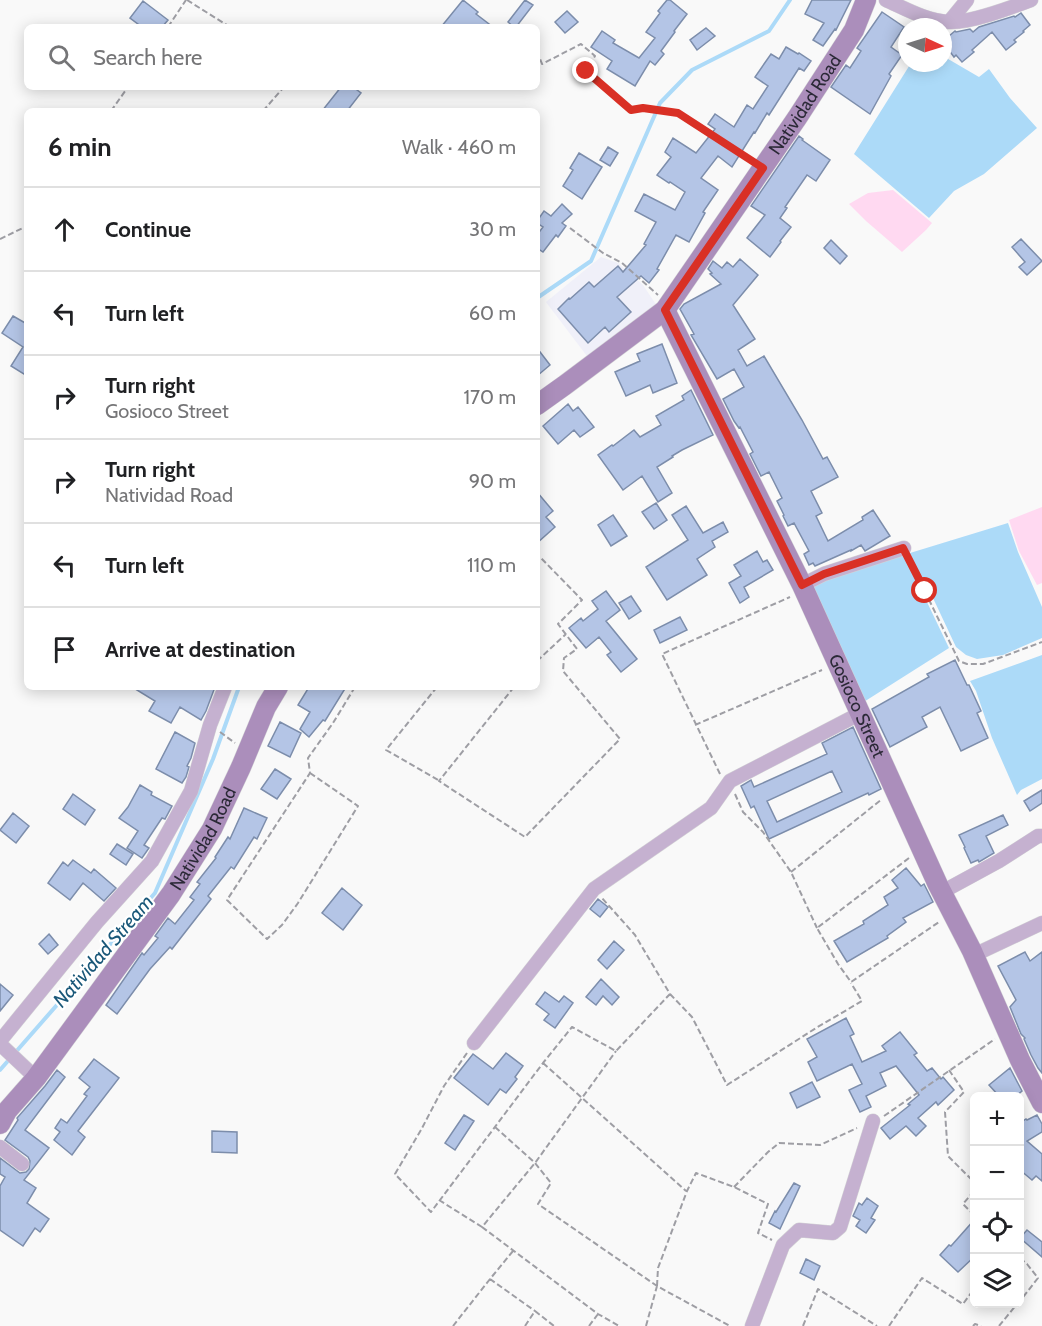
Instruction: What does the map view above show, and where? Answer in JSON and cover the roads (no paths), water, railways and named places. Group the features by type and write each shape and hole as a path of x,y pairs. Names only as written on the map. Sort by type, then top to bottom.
{"street":[{"name":"Natividad Road","path":"540,403 667,308 854,30 866,0"},
{"path":"886,0 932,18"},
{"path":"952,18 967,0"},
{"path":"952,22 977,18 1031,0"},
{"name":"Gosioco Street","path":"667,308 796,591 861,713 942,892 974,955 1020,1060 1036,1076 1042,1103"},
{"path":"796,591 824,574 903,548"},
{"path":"36,1078 2,1045 97,922 152,861 191,791 210,725 224,690"},
{"name":"Natividad Road","path":"0,1124 7,1111 36,1078 171,894 208,836 266,707 276,690"},
{"path":"474,1043 594,889 711,808 728,784 861,713"},
{"path":"942,892 999,861 1038,836 1042,836"},
{"path":"974,955 1042,922"},
{"path":"752,1326 783,1245 799,1230 833,1233 840,1227 873,1121"},
{"path":"0,1148 22,1164"}],"water":[{"path":"952,61 979,77 989,69 1010,98 1037,128 984,174 954,191 929,218 854,154 905,72 952,72"},
{"path":"1008,523 1042,607 1042,638 1003,655 977,659 966,655 956,647 910,553"},
{"path":"903,552 949,648 859,705 808,585"},
{"path":"1042,655 1042,779 1021,790 1017,795 970,681"}],"waterway":[{"name":"Natividad Stream","path":"540,296 591,261 660,103 692,70 769,31 790,0"},
{"name":"Natividad Stream","path":"0,1070 155,893 213,759 238,690"}]}
